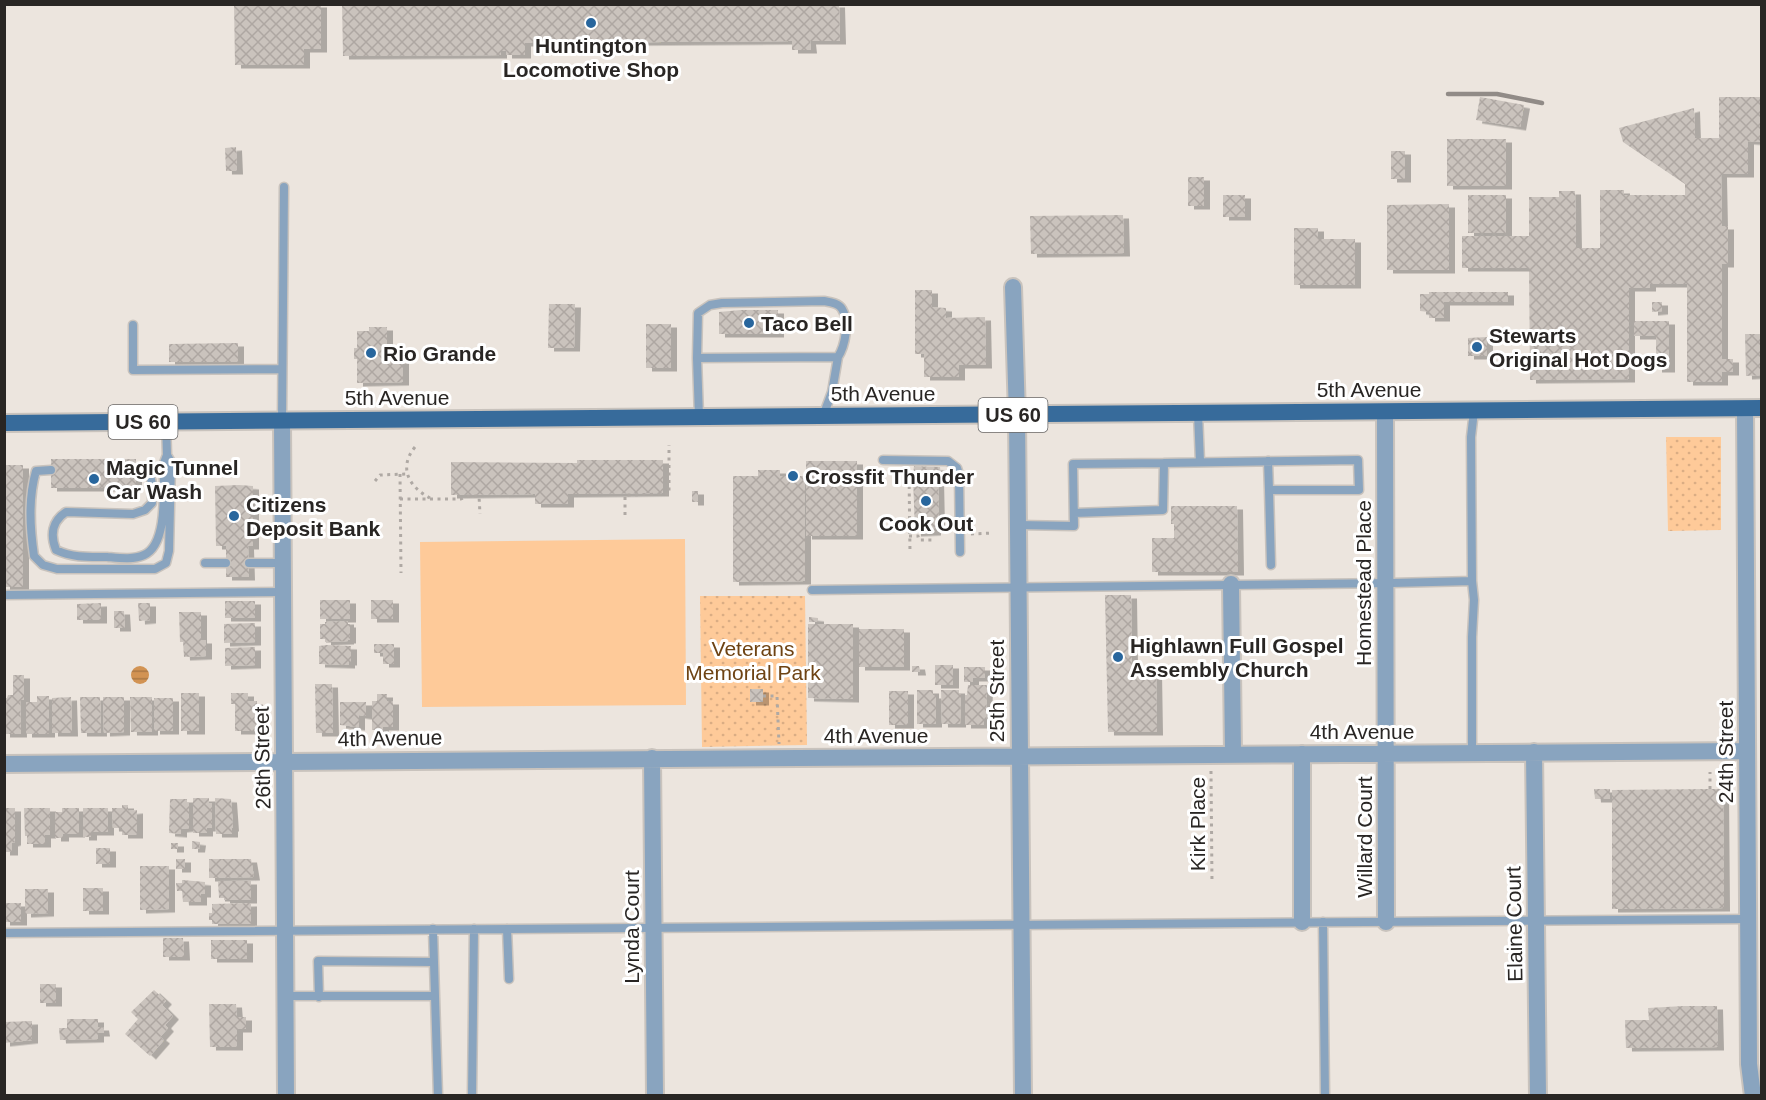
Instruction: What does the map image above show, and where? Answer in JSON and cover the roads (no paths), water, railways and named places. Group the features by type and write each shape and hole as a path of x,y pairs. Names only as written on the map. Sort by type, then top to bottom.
{"main road":[{"name":"5th Avenue","path":"4,423 1753,409"}],"street":[{"name":"25th Street","path":"1013,287 1017,414 1023,1095"},
{"name":"24th Street","path":"1753,409 1747,751 1749,1064 1753,1095"},
{"name":"Homestead Place","path":"1385,412 1387,753"},
{"name":"26th Street","path":"282,420 286,1095"},
{"path":"1231,584 1233,754"},
{"name":"4th Avenue","path":"4,764 1747,751"},
{"name":"Elaine Court","path":"1534,752 1538,1095"},
{"name":"Willard Court","path":"1386,922 1387,753"},
{"path":"1302,754 1302,922"},
{"name":"Lynda Court","path":"652,758 655,1095"}],"lane":[{"path":"282,420 284,187"},
{"path":"699,417 698,313 710,305 722,303 824,301 837,304 842,308 845,319 845,339 843,350 838,357 832,392 823,416"},
{"path":"133,325 133,370 282,369"},
{"path":"697,358 838,357"},
{"path":"1472,752 1474,600 1471,437 1474,411"},
{"path":"1198,413 1200,462"},
{"path":"136,469 146,470 150,474 152,502 145,510 133,514 66,512 54,523 53,542 57,550 69,556 129,558 144,555 153,548 159,538 162,525 164,463 167,455 166,422"},
{"path":"51,470 36,471 30,508 34,556 43,565 57,569 155,569 166,562 169,551 171,462 167,455"},
{"path":"883,460 948,460 957,468 960,552"},
{"path":"1018,525 1074,526 1073,465 1358,460 1359,490 1269,490"},
{"path":"1268,461 1271,565"},
{"path":"1074,513 1163,510 1164,463"},
{"path":"205,563 226,563"},
{"path":"249,563 283,563"},
{"path":"812,590 1386,584 1472,581"},
{"path":"4,595 283,592"},
{"path":"4,933 1748,919"},
{"path":"1323,922 1324,1095"},
{"path":"433,929 438,1095"},
{"path":"472,1095 474,929"},
{"path":"507,929 509,979"},
{"path":"319,997 318,960 434,962"},
{"path":"286,996 435,996"}],"railway":[{"path":"1448,94 1497,94 1542,103"}],"place":[{"name":"Huntington Locomotive Shop","path":"591,23"},
{"name":"Taco Bell","path":"749,323"},
{"name":"Stewarts Original Hot Dogs","path":"1477,347"},
{"name":"Rio Grande","path":"371,353"},
{"name":"Crossfit Thunder","path":"793,476"},
{"name":"Magic Tunnel Car Wash","path":"94,479"},
{"name":"Cook Out","path":"926,501"},
{"name":"Citizens Deposit Bank","path":"234,516"},
{"name":"Highlawn Full Gospel Assembly Church","path":"1118,657"}],"park label":[{"name":"Veterans Memorial Park","path":"753,660"}]}
